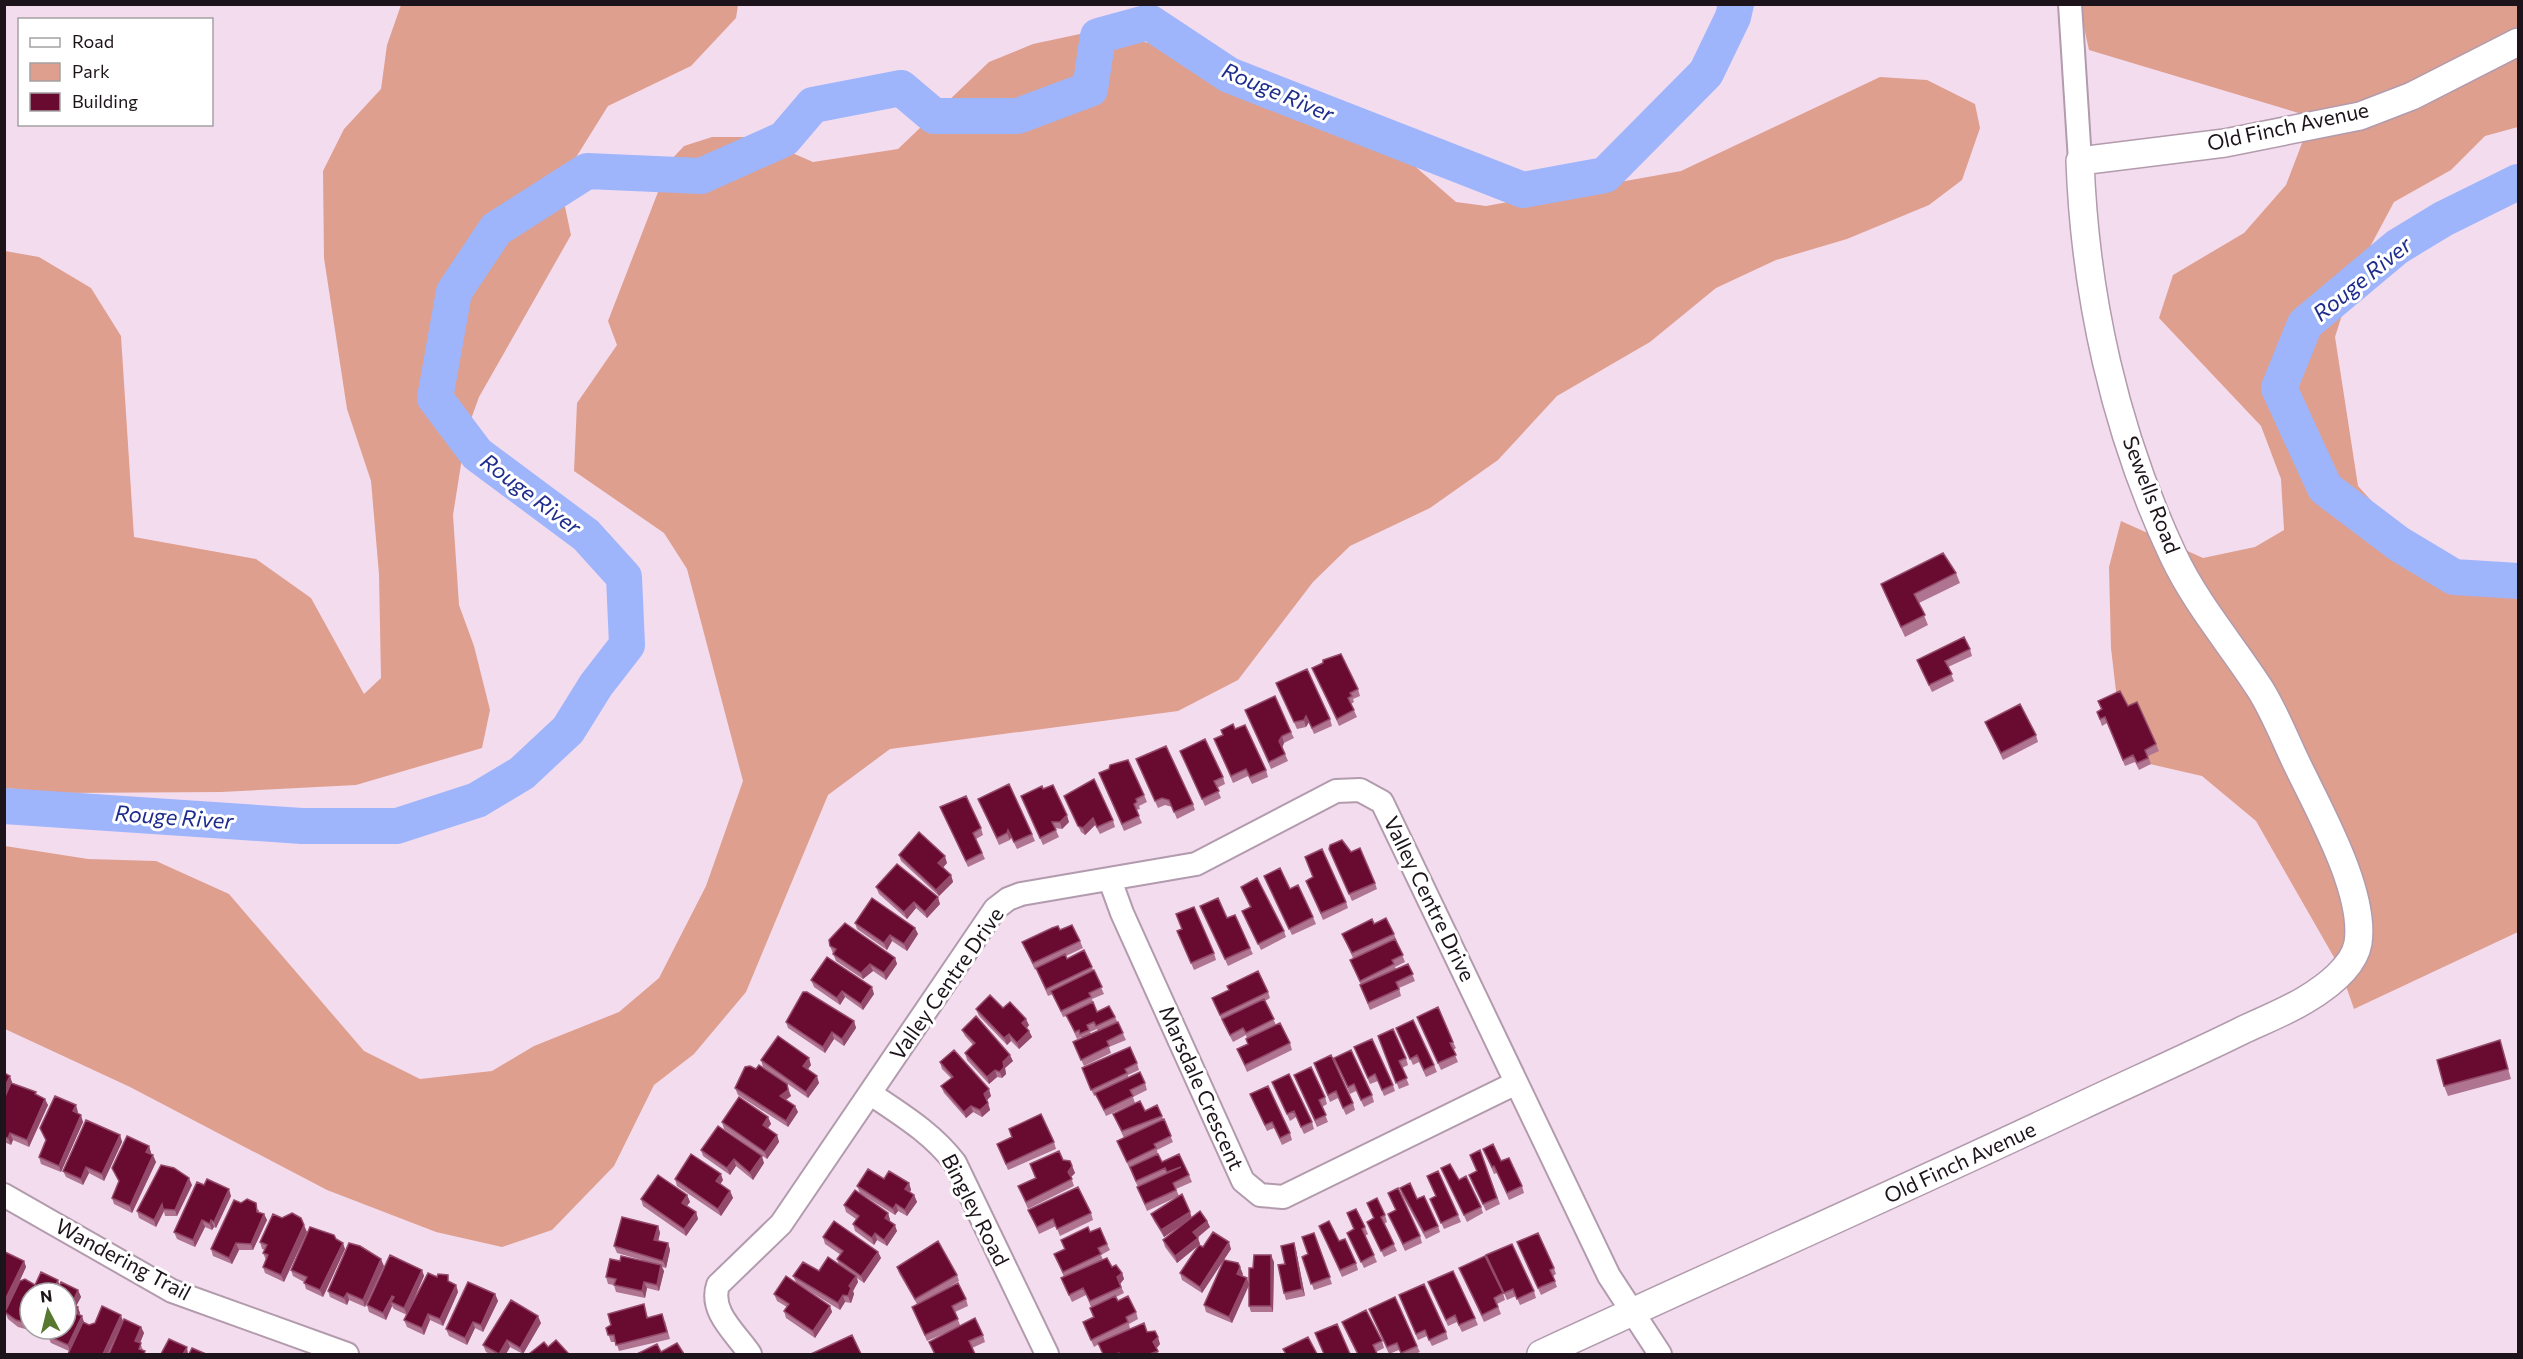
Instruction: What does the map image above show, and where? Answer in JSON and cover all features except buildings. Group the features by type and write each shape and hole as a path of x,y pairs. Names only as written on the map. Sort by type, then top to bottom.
{"street":[{"name":"Sewells Road","path":"2070,4 2089,279 2121,416 2146,492 2175,559 2210,620 2263,692 2333,841 2355,901 2358,944"},
{"name":"Old Finch Avenue","path":"2080,161 2225,143 2360,116 2412,96 2518,42"},
{"name":"Valley Centre Drive","path":"750,1354 717,1309 715,1299 718,1285 780,1224 871,1094 995,909 1008,899 1021,894 1196,864 1336,791 1360,790 1375,796 1382,802 1609,1276 1660,1354"},
{"name":"Marsdale Crescent","path":"1110,880 1122,914 1243,1181 1260,1195 1283,1197 1516,1083"},
{"name":"Old Finch Avenue","path":"1541,1354 1878,1202 2306,999 2347,967 2358,944"},
{"name":"Bingley Road","path":"871,1094 922,1128 940,1144 954,1163 1047,1354"},
{"name":"Wandering Trail","path":"4,1195 172,1291 347,1354"}],"green space":[{"path":"401,5 738,5 736,18 691,66 608,106 560,183 571,235 479,397 466,433 453,515 459,605 474,646 490,710 482,748 356,785 221,792 60,793 5,788 5,251 39,257 91,288 121,336 134,537 256,559 311,598 364,694 381,678 379,574 371,481 347,409 324,258 323,171 344,129 381,89 387,45"},
{"path":"2079,5 2518,5 2518,127 2485,136 2451,170 2394,202 2354,277 2335,337 2358,486 2428,563 2461,585 2479,588 2518,575 2518,932 2354,1009 2339,966 2256,821 2202,776 2141,762 2121,735 2111,648 2109,567 2121,521 2203,558 2255,547 2284,530 2281,479 2261,426 2159,318 2173,275 2244,233 2286,185 2312,117 2089,50"},
{"path":"1094,31 1158,45 1284,108 1395,149 1456,202 1486,206 1681,171 1880,77 1927,80 1975,104 1980,128 1962,180 1929,205 1847,239 1776,260 1716,288 1650,342 1557,396 1498,460 1430,508 1350,546 1313,582 1238,680 1178,711 890,749 828,795 746,992 694,1054 654,1085 614,1166 552,1230 502,1247 436,1232 327,1190 130,1087 5,1029 5,846 88,859 156,861 229,894 364,1051 420,1079 492,1071 534,1046 619,1012 659,978 706,886 743,781 687,569 664,533 574,471 577,403 617,345 608,321 670,161 684,146 712,137 756,137 813,162 898,149 989,62 1033,44"}],"waterway":[{"name":"Rouge River","path":"4,806 302,826 397,826 477,800 522,773 568,730 596,685 627,645 624,577 586,535 477,454 435,398 454,292 496,229 587,171 701,176 784,139 813,105 901,88 934,116 1018,116 1090,89 1098,36 1149,22 1229,75 1523,190 1605,175 1706,73 1733,17 1736,4"},
{"name":"Rouge River","path":"2518,182 2443,219 2397,247 2305,324 2279,388 2325,488 2399,544 2454,577 2518,581"}]}
